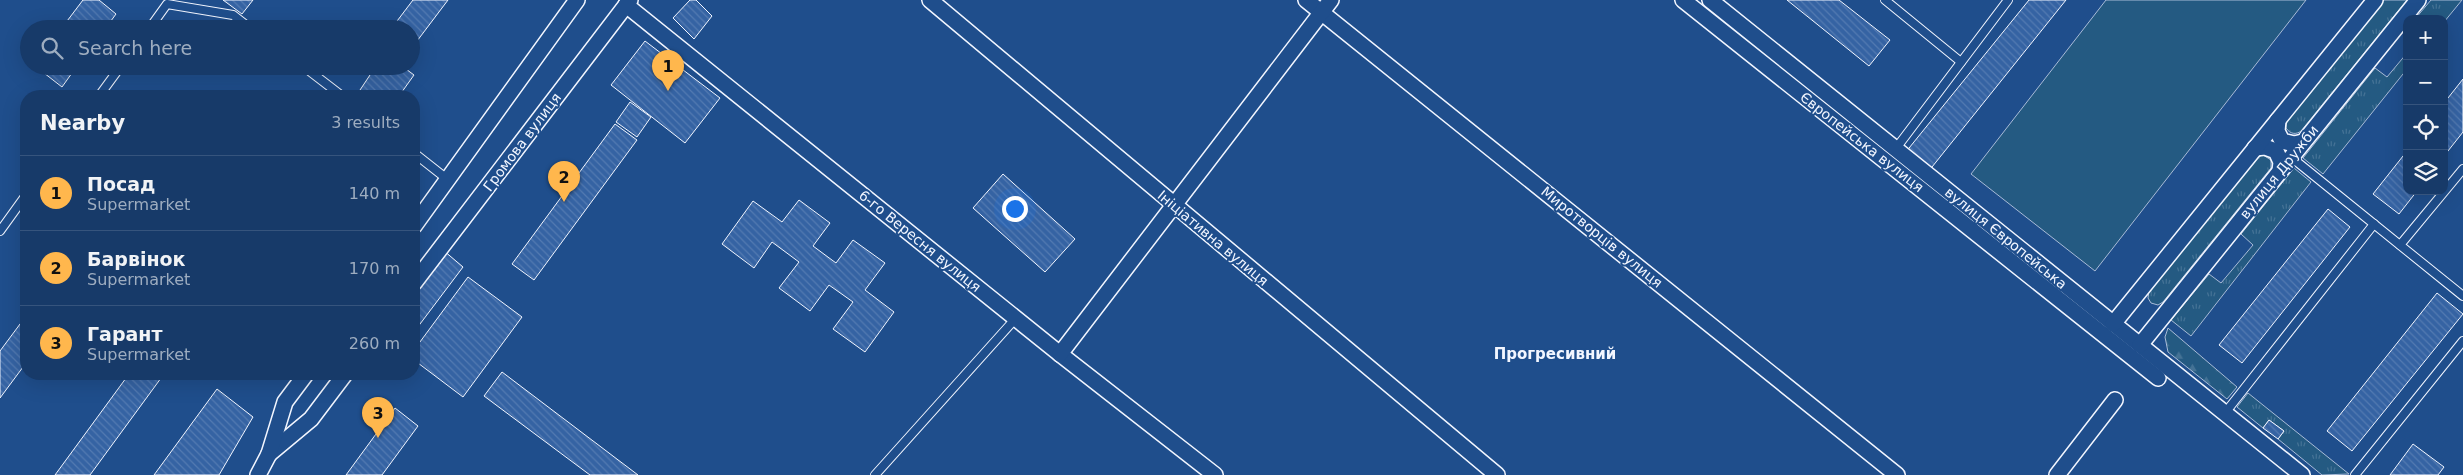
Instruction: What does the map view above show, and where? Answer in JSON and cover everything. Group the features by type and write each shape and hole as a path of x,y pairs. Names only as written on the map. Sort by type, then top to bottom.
{"street":[{"path":"420,218 577,0"},
{"name":"Ініціативна вулиця","path":"930,0 1497,475"},
{"name":"Миротворців вулиця","path":"1306,0 1897,475"},
{"path":"1060,354 1331,0"},
{"name":"Європейська вулиця","path":"1682,0 2158,378"},
{"name":"вулиця Європейська","path":"1710,0 2302,475"},
{"path":"2113,324 2375,0"},
{"name":"вулиця Дружби","path":"2140,345 2418,0"},
{"name":"Громова вулиця","path":"420,275 628,3"},
{"name":"6-го Вересня вулиця","path":"628,3 1060,354 1215,475"},
{"path":"2278,120 2277,131 2282,141 2294,144 2303,142"},
{"path":"2255,148 2265,147 2276,151 2281,162 2280,171"},
{"path":"258,475 269,454 285,402 302,380"},
{"path":"269,454 311,419 340,380"},
{"path":"2057,475 2115,400"}],"lane":[{"path":"1885,0 1961,62"},
{"path":"1887,161 2008,0"},
{"path":"155,20 167,4 189,3 233,15 239,20"},
{"path":"103,90 114,75"},
{"path":"315,75 334,90"},
{"path":"2291,157 2463,296"},
{"path":"420,158 448,180"},
{"path":"2400,245 2463,169"},
{"path":"0,231 20,203"},
{"path":"2225,413 2374,224"},
{"path":"875,475 1016,318"},
{"path":"2354,475 2463,340"}],"green space":[{"path":"2106,0 2306,0 2095,271 1971,174"},
{"path":"2384,0 2407,0 2301,131 2289,132 2286,128 2287,120"},
{"path":"2431,0 2462,0 2448,17 2448,15 2418,15"},
{"path":"2403,58 2403,74 2323,174 2303,158 2375,68 2387,77"},
{"path":"2263,155 2271,160 2271,168 2163,302 2158,305 2151,303 2148,298 2149,290 2258,157"},
{"path":"2294,168 2311,182 2191,336 2171,320 2209,274 2221,283 2253,245 2241,234"},
{"path":"2168,328 2237,387 2227,399 2168,352 2165,337"},
{"path":"2248,393 2349,474 2322,475 2278,439 2284,431 2269,420 2263,428 2237,407"}],"building":[{"path":"83,0 99,0 116,14 112,20 68,20"},
{"path":"223,0 253,0 242,14"},
{"path":"413,0 448,0 420,37 420,20 398,20"},
{"path":"690,0 696,0 712,16 694,39 673,18"},
{"path":"1787,0 1839,0 1890,40 1869,66"},
{"path":"2029,0 2066,0 1928,172 1905,153"},
{"path":"645,41 720,98 685,143 611,85"},
{"path":"47,75 71,75 62,87"},
{"path":"370,75 414,75 403,90 360,90"},
{"path":"2463,79 2463,132 2448,151 2448,105 2448,98"},
{"path":"630,102 651,117 637,137 616,122"},
{"path":"615,124 637,140 534,280 512,264"},
{"path":"2403,156 2403,195 2414,195 2399,214 2373,194"},
{"path":"1003,174 1075,239 1045,272 973,208"},
{"path":"799,200 830,223 813,246 836,263 853,240 885,263 865,290 894,312 865,352 833,329 853,302 829,285 810,311 779,288 799,262 772,242 754,268 722,244 753,201 782,222"},
{"path":"2328,209 2350,227 2242,363 2219,345"},
{"path":"443,250 463,267 420,324 420,281"},
{"path":"468,277 522,317 463,397 420,365 420,342"},
{"path":"2437,293 2463,314 2352,451 2327,431"},
{"path":"20,324 20,371 0,398 0,351"},
{"path":"502,372 638,475 590,475 484,396"},
{"path":"125,380 160,380 90,475 55,475"},
{"path":"217,389 253,417 219,475 154,475"},
{"path":"395,408 418,426 382,475 346,475"},
{"path":"2269,420 2284,431 2278,439 2263,428"},
{"path":"2413,444 2444,467 2438,475 2390,475"}],"place":[{"name":"Посад","path":"668,91"},
{"name":"Барвінок","path":"564,202"},
{"name":"Гарант","path":"378,438"}],"district":[{"name":"Прогресивний","path":"1555,354"}]}
